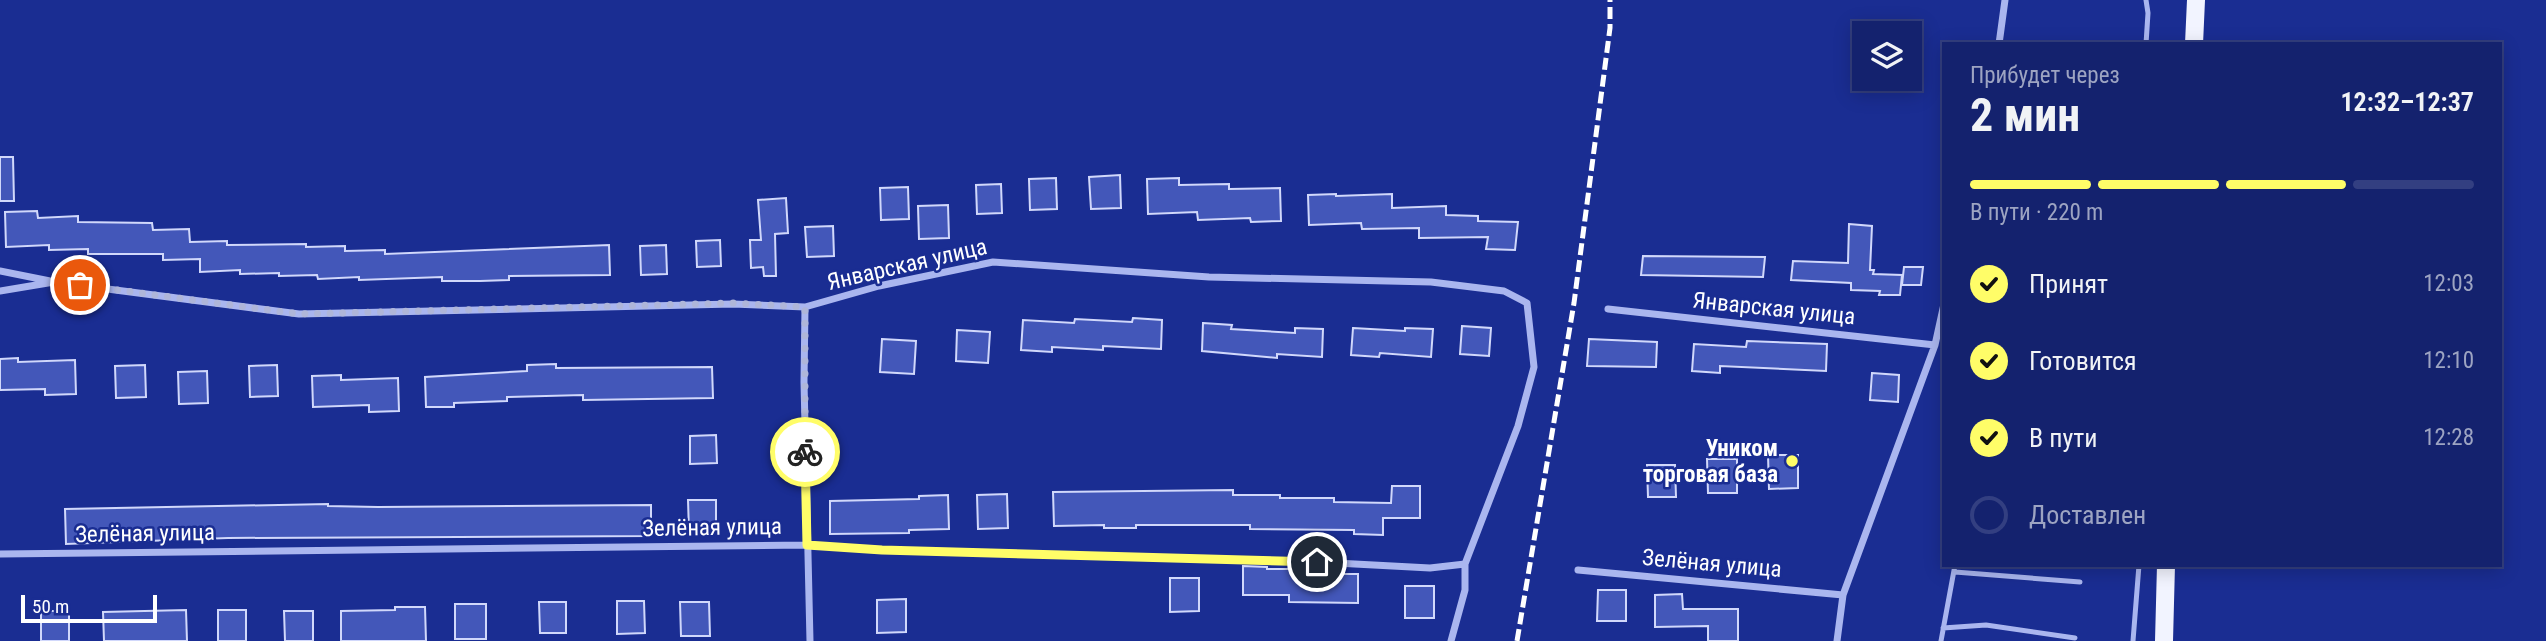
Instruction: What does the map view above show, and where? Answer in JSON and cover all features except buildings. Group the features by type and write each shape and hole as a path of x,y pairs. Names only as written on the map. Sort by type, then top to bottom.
{"main road":[{"path":"2194,42 2196,0"},
{"path":"2164,641 2166,567"}],"street":[{"path":"1999,42 2005,0"},
{"name":"Январская улица","path":"0,291 54,282 299,314 733,303 805,307 879,286 993,262 1209,276 1431,282 1504,291 1527,303 1534,367 1518,426 1465,564"},
{"path":"0,271 54,282"},
{"path":"805,307 804,382 810,641"},
{"name":"Январская улица","path":"1608,309 1935,345"},
{"path":"1837,641 1843,595 1935,345 1942,313"},
{"name":"Зелёная улица","path":"0,554 807,545 882,550 1317,562 1430,568 1465,564"},
{"path":"1451,641 1465,590 1465,564"},
{"name":"Зелёная улица","path":"1578,570 1843,595"}],"lane":[{"path":"2146,0 2146,42"},
{"path":"2133,641 2139,567"},
{"path":"1941,641 1955,569 2080,582"},
{"path":"1943,628 1986,625 2075,638"}],"railway":[{"path":"1517,641 1574,303 1610,28 1610,0"}],"way so far":[{"path":"80,285 299,314 733,303 805,307 805,452"}],"place":[{"name":"Уником торговая база","path":"1792,461"}],"route":[{"path":"805,452 807,545 882,550 1317,562"}]}
